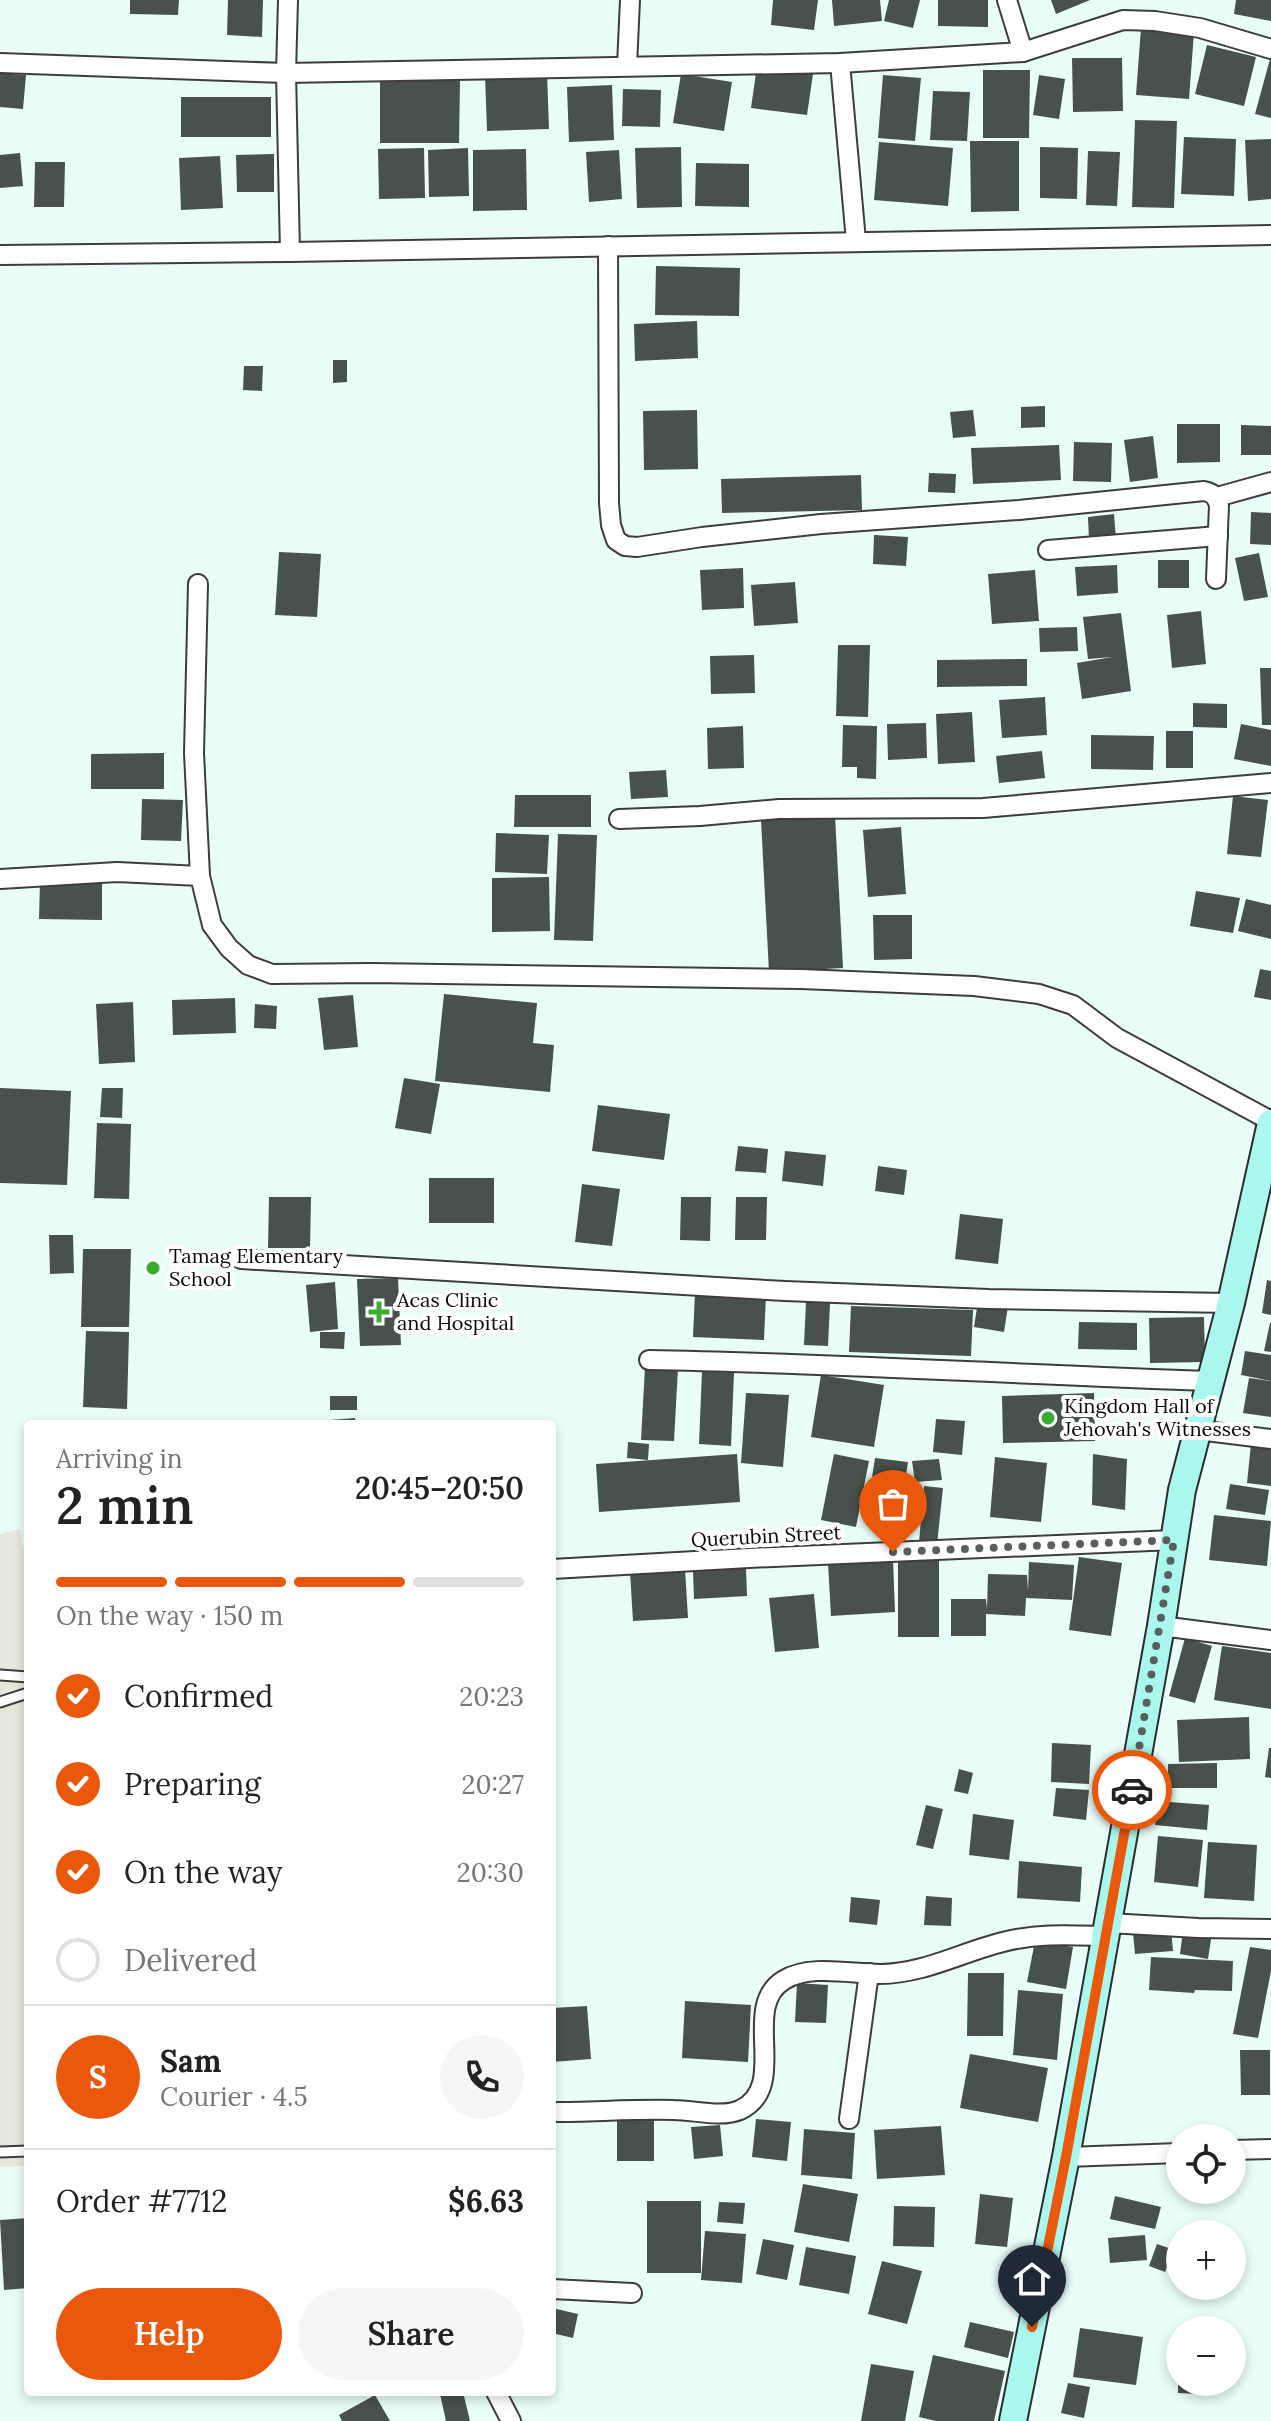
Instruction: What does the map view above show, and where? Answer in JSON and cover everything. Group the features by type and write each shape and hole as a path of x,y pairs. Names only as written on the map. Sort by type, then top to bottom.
{"main road":[{"path":"1013,2421 1066,2157 1161,1626 1182,1490 1231,1303 1271,1122"}],"street":[{"path":"288,0 286,73 290,252"},
{"path":"627,66 630,0"},
{"path":"1007,0 1023,52"},
{"path":"0,63 286,73 840,63 1023,52 1123,20 1200,28 1271,49"},
{"path":"840,63 856,241"},
{"path":"0,255 1271,235"},
{"path":"608,246 609,503 616,540 625,546 821,524 1161,497 1190,491 1212,493 1217,497 1216,579"},
{"path":"1217,497 1271,482"},
{"path":"1048,550 1218,536"},
{"path":"198,584 194,753 200,876 212,925 229,948 248,965 272,974 801,979 974,986 1039,994 1073,1005 1117,1038 1271,1122"},
{"path":"619,819 779,809 983,808 1271,783"},
{"path":"0,879 117,872 200,876"},
{"path":"241,1259 785,1291 1231,1303"},
{"path":"649,1360 1212,1381"},
{"path":"1198,1430 1271,1439"},
{"name":"Querubin Street","path":"556,1569 1174,1540"},
{"path":"1161,1626 1271,1640"},
{"path":"556,2112 673,2110 729,2113 741,2109 760,2093 764,2014 771,1995 784,1979 813,1971 910,1972 1033,1935 1107,1930 1271,1929"},
{"path":"849,2119 869,1973"},
{"path":"1246,2150 1271,2149"},
{"path":"1066,2157 1166,2153"},
{"path":"556,2289 632,2293"},
{"path":"498,2396 511,2421"}],"lane":[{"path":"0,1675 24,1677"},
{"path":"0,1702 24,1694"},
{"path":"0,2152 24,2151"}],"shaded area":[{"path":"20,1529 24,1552 24,2166 0,2167 0,1534"}],"building":[{"path":"130,0 179,0 178,15 130,14"},
{"path":"228,0 263,0 262,37 227,35"},
{"path":"773,0 818,0 814,30 771,25"},
{"path":"832,0 880,0 882,21 834,26"},
{"path":"889,0 920,0 913,28 884,21"},
{"path":"938,0 988,0 988,27 938,26"},
{"path":"1051,0 1090,0 1056,14"},
{"path":"1236,0 1271,0 1271,21 1234,14"},
{"path":"1141,28 1194,32 1189,99 1136,95"},
{"path":"1207,45 1256,57 1244,106 1195,94"},
{"path":"1072,58 1122,58 1123,111 1073,112"},
{"path":"1271,60 1271,118 1255,114"},
{"path":"757,66 813,74 807,115 751,108"},
{"path":"983,70 1030,70 1029,138 983,138"},
{"path":"0,73 26,75 23,109 0,107"},
{"path":"547,73 549,129 487,131 485,75"},
{"path":"681,74 732,82 724,131 673,123"},
{"path":"883,75 921,78 915,141 878,138"},
{"path":"1039,75 1065,79 1059,119 1033,115"},
{"path":"380,80 460,81 459,143 380,143"},
{"path":"612,85 614,140 569,142 567,87"},
{"path":"623,89 661,90 660,127 622,126"},
{"path":"933,91 970,92 967,141 930,140"},
{"path":"181,97 271,97 271,137 181,137"},
{"path":"1135,120 1177,121 1174,208 1132,207"},
{"path":"1184,137 1236,139 1234,196 1181,194"},
{"path":"1271,139 1271,199 1248,201 1245,140"},
{"path":"970,141 1019,141 1019,211 971,212"},
{"path":"879,142 953,148 948,206 874,200"},
{"path":"681,147 682,207 637,208 635,148"},
{"path":"1040,147 1078,148 1077,199 1040,198"},
{"path":"424,148 425,198 379,199 378,149"},
{"path":"468,148 469,196 429,197 428,150"},
{"path":"526,149 527,210 473,211 473,150"},
{"path":"619,150 622,199 589,202 586,152"},
{"path":"1088,151 1120,152 1117,206 1086,205"},
{"path":"20,153 23,186 0,188 0,155"},
{"path":"274,154 274,192 237,192 236,155"},
{"path":"220,156 223,208 181,210 179,158"},
{"path":"35,162 65,162 64,207 34,207"},
{"path":"696,163 749,164 749,207 695,206"},
{"path":"656,266 740,268 739,316 655,315"},
{"path":"697,321 698,358 635,361 634,324"},
{"path":"333,360 347,360 347,382 333,383"},
{"path":"244,366 263,366 262,391 243,390"},
{"path":"1045,406 1045,427 1021,428 1021,407"},
{"path":"697,410 698,469 644,470 643,411"},
{"path":"973,410 976,436 953,438 950,412"},
{"path":"1177,424 1220,424 1220,462 1177,463"},
{"path":"1241,425 1271,426 1271,455 1241,455"},
{"path":"1153,436 1158,478 1130,482 1124,440"},
{"path":"1074,442 1112,443 1111,482 1073,481"},
{"path":"1059,445 1061,480 973,484 971,448"},
{"path":"929,473 956,474 955,493 928,492"},
{"path":"861,475 862,510 722,513 721,479"},
{"path":"1251,512 1271,513 1271,545 1250,544"},
{"path":"1114,514 1116,538 1089,540 1088,517"},
{"path":"874,535 908,537 906,566 873,564"},
{"path":"279,552 321,554 317,617 275,615"},
{"path":"1259,553 1268,597 1244,601 1235,558"},
{"path":"1158,560 1189,560 1189,588 1158,588"},
{"path":"1117,565 1118,593 1077,596 1075,567"},
{"path":"743,568 744,608 702,610 700,570"},
{"path":"1035,570 1039,621 992,624 988,574"},
{"path":"795,582 798,623 754,626 751,585"},
{"path":"1201,611 1206,664 1172,668 1167,615"},
{"path":"1121,613 1131,691 1082,699 1077,663 1112,657 1088,659 1083,617"},
{"path":"1077,627 1078,651 1040,652 1039,628"},
{"path":"838,645 870,645 868,717 836,716"},
{"path":"754,655 755,693 711,694 710,656"},
{"path":"1027,659 1027,686 937,687 937,660"},
{"path":"1260,668 1271,668 1271,725 1262,725"},
{"path":"1045,697 1047,735 1002,738 999,700"},
{"path":"1193,703 1227,704 1227,728 1193,727"},
{"path":"972,712 975,762 938,764 936,714"},
{"path":"926,723 927,758 888,760 887,724"},
{"path":"1241,724 1271,730 1271,766 1234,759"},
{"path":"843,725 877,726 876,779 857,778 857,767 842,767"},
{"path":"743,726 744,768 708,769 707,728"},
{"path":"1166,731 1193,731 1193,768 1166,768"},
{"path":"1091,735 1154,736 1153,770 1091,769"},
{"path":"1042,751 1045,778 999,783 996,756"},
{"path":"164,753 164,789 91,789 91,754"},
{"path":"666,770 668,797 631,799 629,772"},
{"path":"515,795 591,795 591,827 514,827"},
{"path":"1233,796 1268,800 1261,857 1227,854"},
{"path":"142,799 183,800 181,841 141,840"},
{"path":"835,816 843,968 769,972 761,820"},
{"path":"901,827 906,894 868,897 863,830"},
{"path":"496,833 549,835 547,874 495,872"},
{"path":"558,834 597,835 593,941 554,940"},
{"path":"549,877 550,931 492,932 492,878"},
{"path":"40,883 102,884 102,920 39,919"},
{"path":"1196,891 1240,898 1233,933 1190,926"},
{"path":"1246,899 1271,905 1271,939 1238,931"},
{"path":"873,915 912,915 912,959 874,960"},
{"path":"1260,969 1271,971 1271,1000 1254,997"},
{"path":"444,994 537,1003 533,1043 554,1045 550,1092 435,1081"},
{"path":"353,995 358,1047 324,1050 318,998"},
{"path":"235,998 236,1033 173,1035 172,1000"},
{"path":"133,1002 135,1062 99,1064 96,1004"},
{"path":"255,1004 277,1006 276,1029 254,1028"},
{"path":"404,1078 440,1084 431,1134 395,1128"},
{"path":"0,1088 71,1091 67,1185 0,1183"},
{"path":"102,1088 123,1088 122,1118 100,1117"},
{"path":"598,1105 670,1114 664,1160 592,1151"},
{"path":"97,1123 131,1124 129,1199 94,1198"},
{"path":"738,1146 768,1149 766,1173 735,1171"},
{"path":"785,1151 826,1155 823,1186 782,1181"},
{"path":"878,1166 907,1170 904,1195 875,1191"},
{"path":"429,1178 494,1178 494,1223 429,1223"},
{"path":"582,1184 620,1189 612,1246 575,1242"},
{"path":"269,1197 311,1197 310,1248 268,1248"},
{"path":"681,1197 711,1197 710,1241 680,1240"},
{"path":"736,1197 767,1197 766,1240 735,1240"},
{"path":"960,1214 1003,1219 998,1264 955,1259"},
{"path":"49,1235 73,1235 74,1273 50,1274"},
{"path":"83,1249 131,1249 129,1327 81,1327"},
{"name":"Acas Clinic and Hospital","path":"398,1278 401,1345 360,1346 357,1279"},
{"path":"1267,1280 1271,1281 1271,1315 1262,1313"},
{"path":"335,1282 338,1329 310,1332 306,1285"},
{"path":"695,1293 766,1295 764,1340 693,1337"},
{"path":"978,1301 1008,1306 1004,1332 974,1327"},
{"path":"806,1302 830,1303 828,1346 804,1345"},
{"path":"851,1306 973,1310 971,1356 849,1352"},
{"path":"1204,1317 1205,1362 1150,1363 1149,1318"},
{"path":"1079,1322 1137,1323 1137,1350 1078,1349"},
{"path":"1271,1323 1271,1352 1264,1351"},
{"path":"86,1331 129,1332 127,1409 83,1407"},
{"path":"320,1332 345,1332 344,1349 320,1348"},
{"path":"1245,1351 1271,1355 1271,1381 1241,1375"},
{"path":"645,1367 678,1368 674,1441 641,1440"},
{"path":"702,1371 734,1373 731,1446 699,1444"},
{"path":"821,1375 884,1385 874,1447 811,1437"},
{"path":"1249,1378 1271,1381 1271,1417 1243,1413"},
{"path":"746,1393 789,1395 783,1467 741,1463"},
{"name":"Kingdom Hall of Jehovah's Witnesses","path":"1094,1393 1095,1441 1003,1443 1002,1396"},
{"path":"330,1396 357,1396 357,1410 330,1410"},
{"path":"936,1419 965,1421 962,1455 933,1452"},
{"path":"628,1442 649,1444 648,1460 627,1458"},
{"path":"1251,1444 1271,1446 1271,1486 1247,1483"},
{"path":"737,1454 740,1502 599,1512 596,1464"},
{"path":"834,1454 869,1461 856,1527 821,1520"},
{"path":"1093,1454 1127,1459 1125,1510 1092,1505"},
{"path":"995,1457 1047,1463 1041,1522 990,1517"},
{"path":"875,1458 908,1462 900,1515 867,1510"},
{"path":"939,1459 942,1480 915,1482 912,1461"},
{"path":"1230,1484 1269,1490 1265,1515 1226,1509"},
{"path":"924,1486 943,1488 937,1544 919,1542"},
{"path":"1214,1515 1271,1521 1267,1566 1209,1560"},
{"path":"1079,1557 1122,1563 1111,1636 1069,1630"},
{"path":"898,1559 939,1559 939,1637 898,1637"},
{"path":"893,1560 895,1612 831,1616 828,1563"},
{"path":"1029,1562 1074,1565 1072,1600 1026,1598 1025,1616 986,1614 986,1636 951,1636 951,1599 986,1599 987,1609 988,1574 1027,1575 1028,1590"},
{"path":"746,1568 747,1596 694,1599 693,1571"},
{"path":"685,1569 688,1618 633,1621 630,1572"},
{"path":"814,1594 819,1648 775,1652 769,1598"},
{"path":"1185,1638 1212,1646 1195,1703 1169,1696"},
{"path":"1222,1646 1271,1653 1271,1709 1214,1700"},
{"path":"1249,1717 1250,1759 1179,1762 1177,1720"},
{"path":"1052,1743 1091,1745 1089,1784 1051,1782"},
{"path":"1271,1748 1271,1778 1265,1777"},
{"path":"1217,1763 1217,1788 1168,1788 1168,1764"},
{"path":"959,1769 973,1773 968,1794 954,1791"},
{"path":"1056,1788 1089,1790 1086,1820 1053,1816"},
{"path":"1157,1801 1209,1805 1207,1830 1155,1825"},
{"path":"926,1805 943,1809 933,1849 916,1845"},
{"path":"973,1814 1014,1820 1009,1860 969,1855"},
{"path":"1158,1836 1203,1840 1198,1887 1154,1882"},
{"path":"1208,1842 1257,1845 1254,1901 1204,1898"},
{"path":"1019,1861 1082,1867 1080,1902 1017,1898"},
{"path":"926,1896 952,1898 951,1926 924,1925"},
{"path":"851,1897 880,1900 877,1925 849,1922"},
{"path":"1171,1929 1173,1951 1135,1954 1133,1933"},
{"path":"1183,1930 1212,1933 1208,1959 1180,1954"},
{"path":"1035,1941 1073,1947 1066,1989 1027,1982"},
{"path":"1250,1947 1271,1950 1271,1971 1258,2038 1233,2034"},
{"path":"1151,1957 1233,1961 1232,1991 1195,1990 1194,1993 1149,1990"},
{"path":"968,1973 1004,1973 1003,2036 967,2036"},
{"path":"797,1983 828,1985 826,2023 795,2022"},
{"path":"1018,1990 1063,1994 1057,2060 1013,2055"},
{"path":"685,2001 751,2005 748,2062 682,2058"},
{"path":"587,2006 591,2059 556,2062 556,2008"},
{"path":"1240,2050 1270,2050 1270,2095 1241,2095"},
{"path":"970,2054 1048,2068 1038,2122 960,2108"},
{"path":"617,2116 654,2116 654,2161 617,2161"},
{"path":"756,2119 791,2122 787,2161 752,2157"},
{"path":"720,2125 723,2156 694,2159 691,2127"},
{"path":"941,2126 945,2175 877,2179 874,2130"},
{"path":"804,2129 855,2133 852,2179 801,2175"},
{"path":"803,2184 858,2194 849,2242 794,2232"},
{"path":"980,2194 1013,2198 1007,2247 975,2244"},
{"path":"1115,2196 1161,2207 1155,2229 1110,2219"},
{"path":"647,2201 701,2201 701,2273 647,2273"},
{"path":"719,2202 745,2203 743,2224 717,2222"},
{"path":"894,2206 935,2207 934,2247 893,2246"},
{"path":"24,2218 24,2288 4,2290 0,2220"},
{"path":"705,2231 746,2234 742,2283 701,2280"},
{"path":"1145,2235 1147,2260 1110,2263 1108,2238"},
{"path":"763,2239 794,2245 787,2280 756,2274"},
{"path":"1157,2244 1166,2247 1165,2272 1149,2266"},
{"path":"806,2247 856,2256 849,2294 799,2285"},
{"path":"882,2261 922,2271 907,2324 868,2314"},
{"path":"556,2309 578,2314 573,2338 556,2334"},
{"path":"970,2322 1014,2332 1008,2358 964,2347"},
{"path":"1080,2328 1143,2337 1136,2385 1073,2377"},
{"path":"933,2355 1005,2371 994,2421 936,2421 919,2417"},
{"path":"871,2364 914,2371 905,2421 861,2421"},
{"path":"1068,2383 1090,2387 1084,2418 1061,2413"},
{"path":"376,2396 390,2421 342,2421 339,2415"},
{"path":"440,2396 464,2396 470,2421 446,2421"}],"way so far":[{"path":"893,1552 1174,1540 1132,1790"}],"place":[{"name":"Tamag Elementary School","path":"153,1268"},
{"name":"Acas Clinic and Hospital","path":"379,1312"},
{"name":"Kingdom Hall of Jehovah's Witnesses","path":"1048,1418"}],"route":[{"path":"1032,2327 1132,1790"}]}
